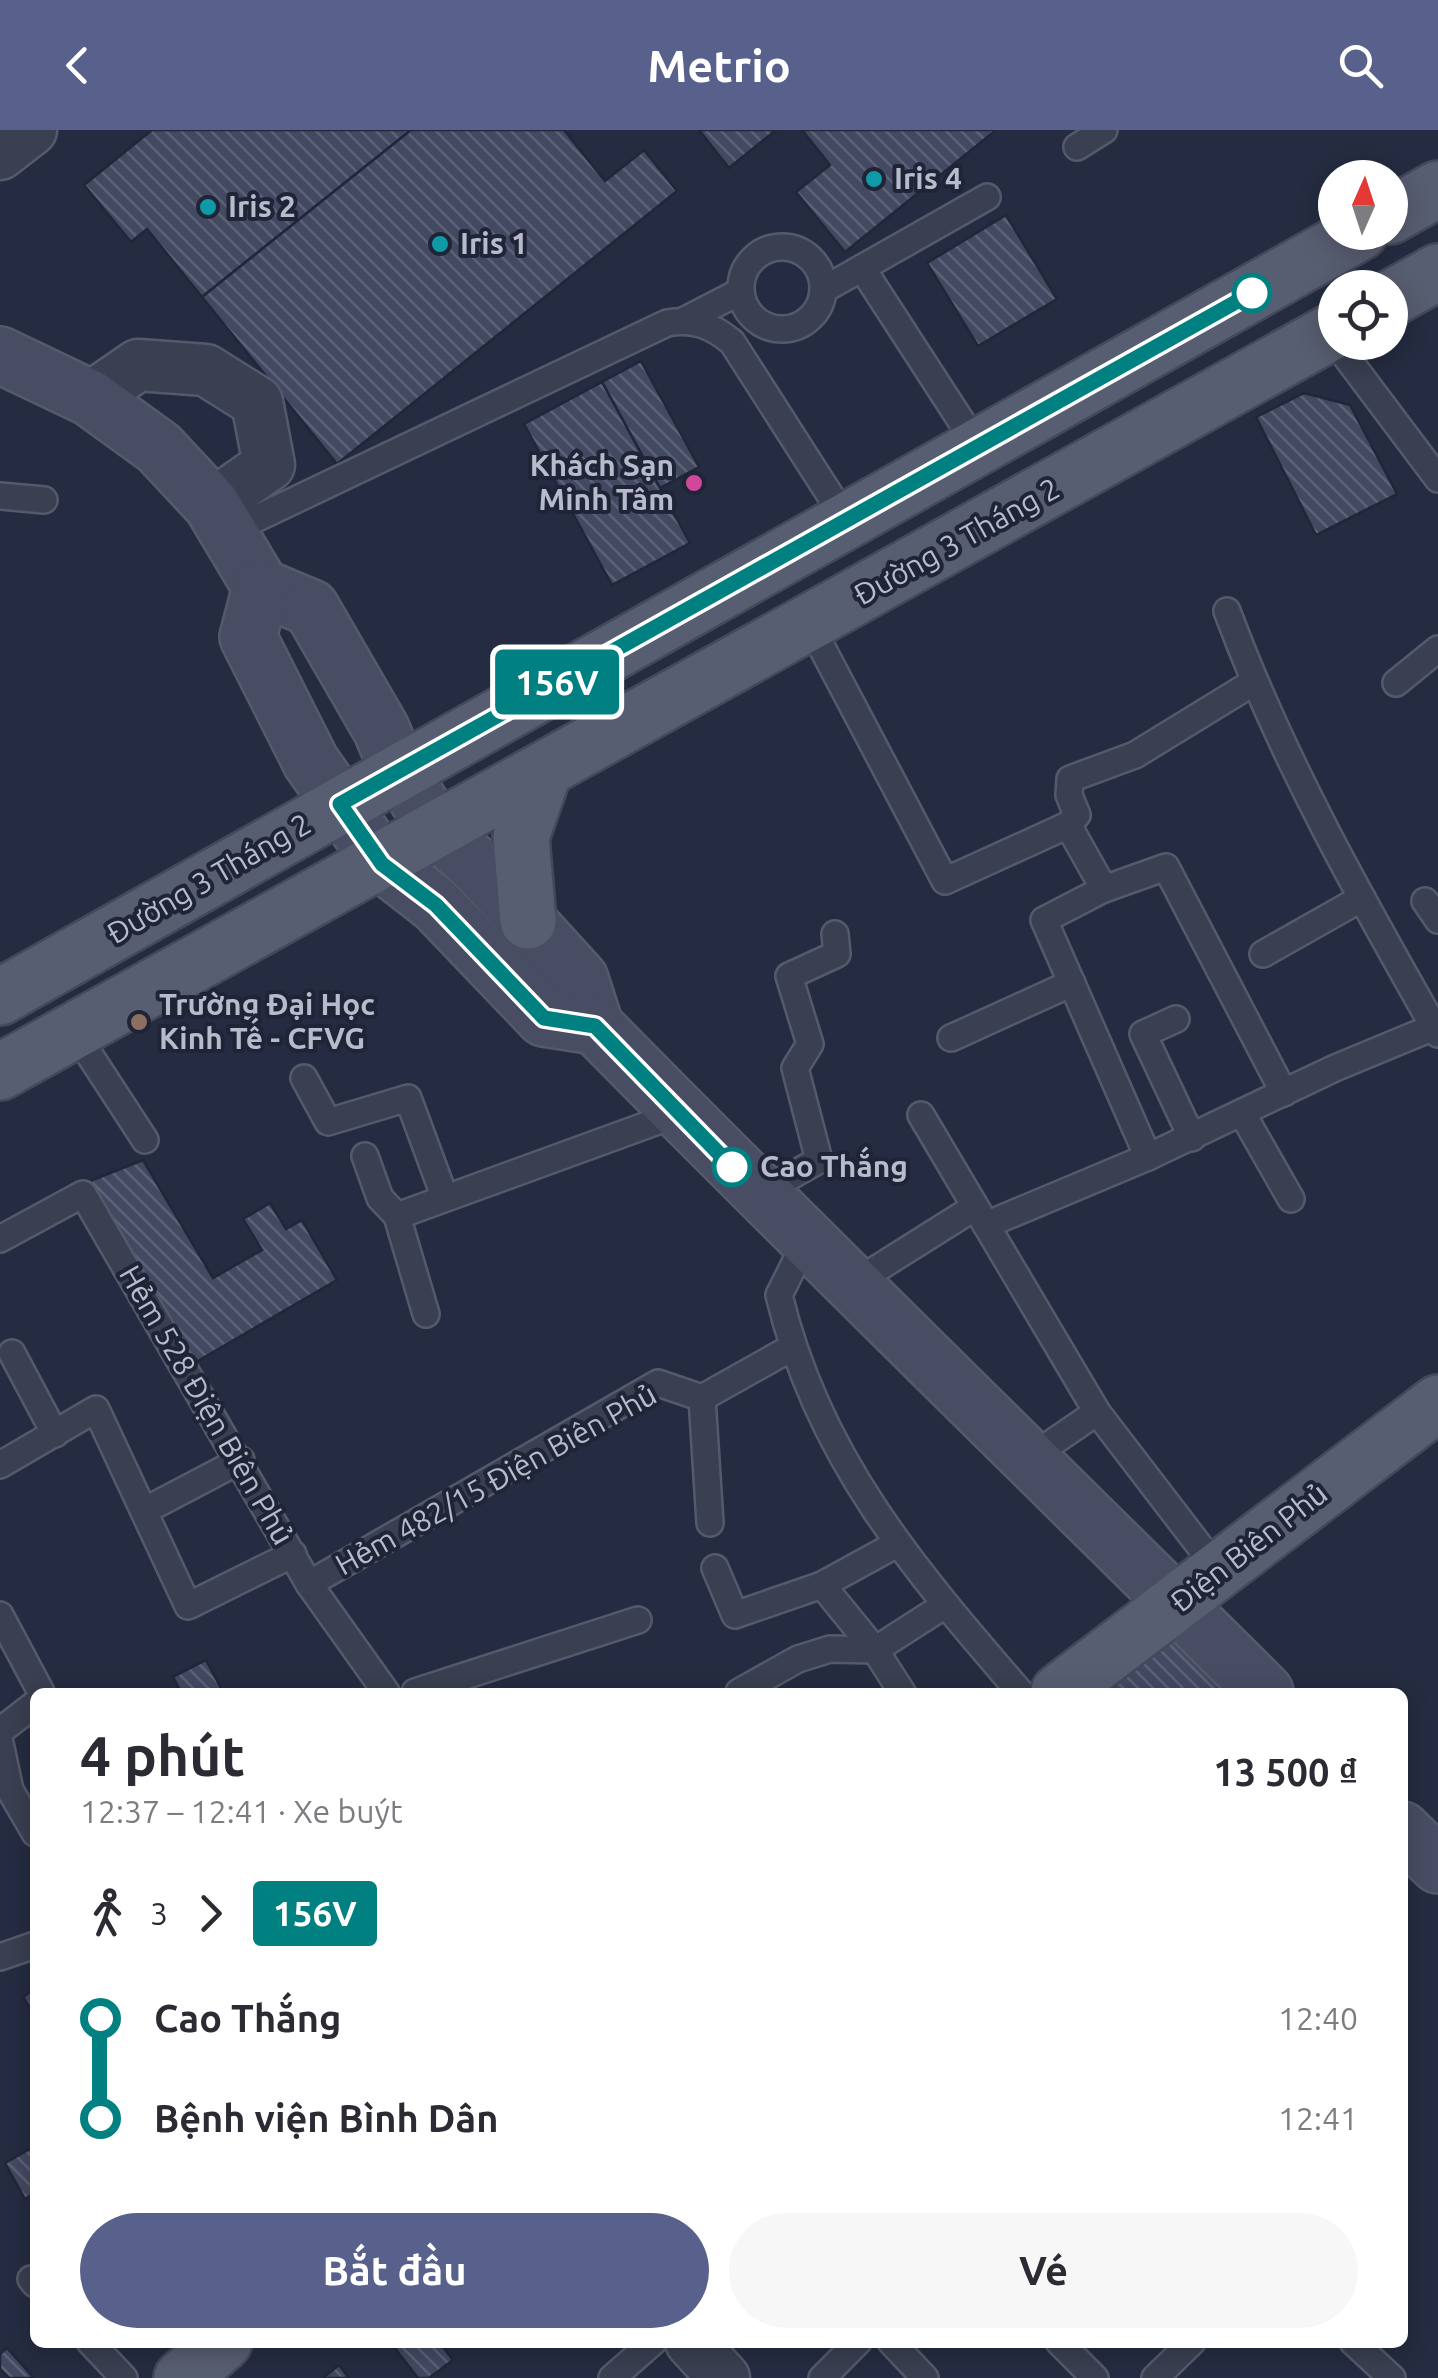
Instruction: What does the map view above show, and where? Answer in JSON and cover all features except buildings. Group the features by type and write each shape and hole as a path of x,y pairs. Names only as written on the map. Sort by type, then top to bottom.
{"main road":[{"path":"1408,206 1438,189"},
{"name":"Đường 3 Tháng 2","path":"0,997 1328,250"},
{"path":"1408,290 1438,272"},
{"name":"Đường 3 Tháng 2","path":"0,1072 1318,346"},
{"path":"0,355 90,398 159,448 221,518 261,587 311,608 381,729 399,771 439,832 580,979 595,1026 806,1243 1261,1688"},
{"path":"261,587 248,637 312,762 382,864 436,905 544,1018 595,1026"},
{"path":"528,921 521,838 526,812 543,774"},
{"name":"Điện Biên Phủ","path":"1064,1688 1438,1403"},
{"path":"1408,1836 1438,1865"},
{"path":"182,2378 217,2348"}],"street":[{"path":"0,154 32,130"},
{"path":"90,398 138,365 206,370 257,402 269,465 221,518"},
{"path":"696,2348 724,2378"}],"lane":[{"path":"1077,147 1104,130"},
{"path":"823,290 987,198"},
{"path":"774,247 802,251 814,261 823,290 815,313 805,322 778,329 755,319 746,309 741,291 750,261 774,247"},
{"path":"862,268 978,447"},
{"path":"221,518 667,323 684,320 741,291"},
{"path":"684,320 702,323 732,342 846,520"},
{"path":"1351,360 1438,478"},
{"path":"0,496 44,500"},
{"path":"852,1285 981,1216 1148,1157 1284,1093 1436,1031 1362,898 1254,682 1227,610"},
{"path":"810,624 945,881 1068,825 1078,815 1069,795 1070,779 1136,755 1254,682"},
{"path":"1396,683 1438,649"},
{"path":"1068,825 1104,889"},
{"path":"1148,1157 1044,920 1104,889 1166,866 1284,1093"},
{"path":"1263,954 1362,898"},
{"path":"758,1194 819,1160 795,1068 810,1044 789,976 837,954 835,934"},
{"path":"951,1038 1072,983"},
{"path":"1176,1019 1143,1034 1192,1138"},
{"path":"74,1030 145,1140"},
{"path":"304,1078 328,1122 408,1098 444,1198"},
{"path":"398,1216 680,1113"},
{"path":"1242,1114 1292,1199"},
{"path":"920,1115 1097,1412 1218,1570"},
{"path":"365,1156 380,1198 398,1216 426,1314"},
{"name":"Hẻm 528 Điện Biên Phủ","path":"0,1239 84,1194 241,1460 309,1584 383,1688"},
{"path":"806,1243 778,1295 791,1348 865,1500 895,1544 1017,1688"},
{"name":"Hẻm 482/15 Điện Biên Phủ","path":"309,1584 658,1382 702,1398 791,1348"},
{"path":"12,1353 56,1434"},
{"path":"702,1398 710,1524"},
{"path":"0,1465 96,1408 188,1606 293,1554"},
{"path":"1030,1458 1097,1412"},
{"path":"144,1511 241,1460"},
{"path":"715,1568 735,1615 822,1585 895,1544"},
{"path":"822,1585 875,1650 899,1688"},
{"path":"746,1688 798,1658 830,1649 875,1650 945,1605"},
{"path":"0,1615 39,1688"},
{"path":"427,1688 638,1620"},
{"path":"0,1730 30,1708"},
{"path":"0,1743 5,1792 30,1826"},
{"path":"0,1957 30,1947"},
{"path":"96,2348 124,2378"},
{"path":"612,2378 646,2348"},
{"path":"822,2378 852,2348"},
{"path":"897,2348 925,2378"},
{"path":"1065,2348 1095,2378"},
{"path":"1155,2378 1186,2348"},
{"path":"1360,2348 1392,2378"}],"bus line":[{"name":"156V","path":"732,1167 595,1026 544,1018 436,905 382,864 340,804 1252,293"}],"place":[{"name":"Iris 4","path":"874,179"},
{"name":"Iris 2","path":"208,207"},
{"name":"Iris 1","path":"440,244"},
{"name":"Khách Sạn Minh Tâm","path":"694,483"},
{"name":"Trường Đại Học Kinh Tế - CFVG","path":"139,1022"},
{"name":"Cao Thắng","path":"732,1167"}]}
